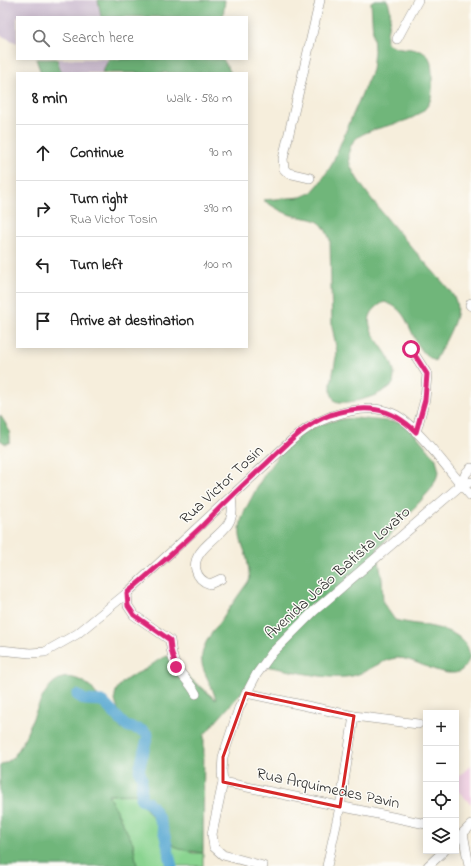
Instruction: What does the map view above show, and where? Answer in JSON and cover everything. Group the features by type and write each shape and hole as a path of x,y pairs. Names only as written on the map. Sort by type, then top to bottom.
{"street":[{"path":"310,178 288,173 284,169 283,159 320,0"},
{"path":"397,39 418,0"},
{"path":"411,349 427,374 425,400 416,432"},
{"name":"Rua Victor Tosin","path":"0,650 30,653 50,650 77,634 127,593 293,439 311,425 330,415 363,409 380,409 395,414 416,432 471,496"},
{"name":"Avenida João Batista Lovato","path":"461,485 466,473 471,468"},
{"name":"Avenida João Batista Lovato","path":"263,866 224,855 214,847 212,834 223,782 223,757 231,729 246,693 256,675 272,653 314,611 461,485 471,482"},
{"path":"221,579 210,584 202,582 196,574 194,566 196,558 229,523 233,511 231,497"},
{"path":"127,593 128,606 134,615 170,640 176,667 196,694"},
{"path":"246,693 354,716 418,724"},
{"path":"327,866 340,807 354,716"},
{"name":"Rua Arquimedes Pavin","path":"223,782 423,823"},
{"path":"459,833 471,826"},
{"path":"459,837 469,866"},
{"path":"428,866 441,854"}],"highlighted area":[{"path":"246,693 354,716 340,807 223,782 223,757"}],"shaded area":[{"path":"0,0 98,0 101,16 16,16 16,43 0,35"},
{"path":"57,60 108,60 102,72 61,72"},
{"path":"471,765 471,804 459,792 459,776"}],"green space":[{"path":"98,0 225,0 223,16 101,16"},
{"path":"375,0 387,0 389,5 390,16 387,32 387,43 392,46 418,50 429,57 432,69 430,102 419,114 407,120 367,132 357,138 350,147 349,160 353,171 362,186 407,243 451,292 457,309 453,324 435,361 422,351 407,321 398,309 384,302 374,309 370,317 370,325 377,341 392,365 394,372 393,384 374,396 357,401 341,402 335,401 331,393 331,384 337,352 332,326 330,240 327,232 320,223 315,220 287,214 263,200 301,197 312,192 331,166 372,70 374,51 371,2"},
{"path":"36,60 57,60 61,72 41,72"},
{"path":"108,60 224,60 230,72 102,72"},
{"path":"0,415 10,434 10,442 6,444 0,440"},
{"path":"355,418 406,423 436,459 439,472 432,488 377,550 382,579 383,603 395,620 436,628 456,635 463,641 469,651 468,662 465,667 458,672 447,673 410,660 397,658 386,661 352,676 332,677 265,666 204,735 203,853 179,849 173,845 136,794 108,795 133,843 137,866 0,866 0,766 9,761 21,746 42,699 50,686 61,679 74,678 91,687 122,730 121,719 115,698 118,687 126,679 168,656 180,670 216,700 202,663 202,655 209,637 250,579 247,558 240,536 242,518 246,508 274,461 295,439 322,424 337,420"},
{"path":"135,794 173,845 193,853 203,853 203,866 137,866 133,843 108,795"}],"waterway":[{"path":"77,695 85,700 102,701 125,725 146,732 148,735 139,770 142,778 141,799 149,803 162,825 172,866"}],"route":[{"path":"176,667 170,640 161,632 134,615 128,606 127,593 200,527 293,439 311,425 330,415 363,409 380,409 395,414 416,432 425,400 427,374 411,349"}]}
